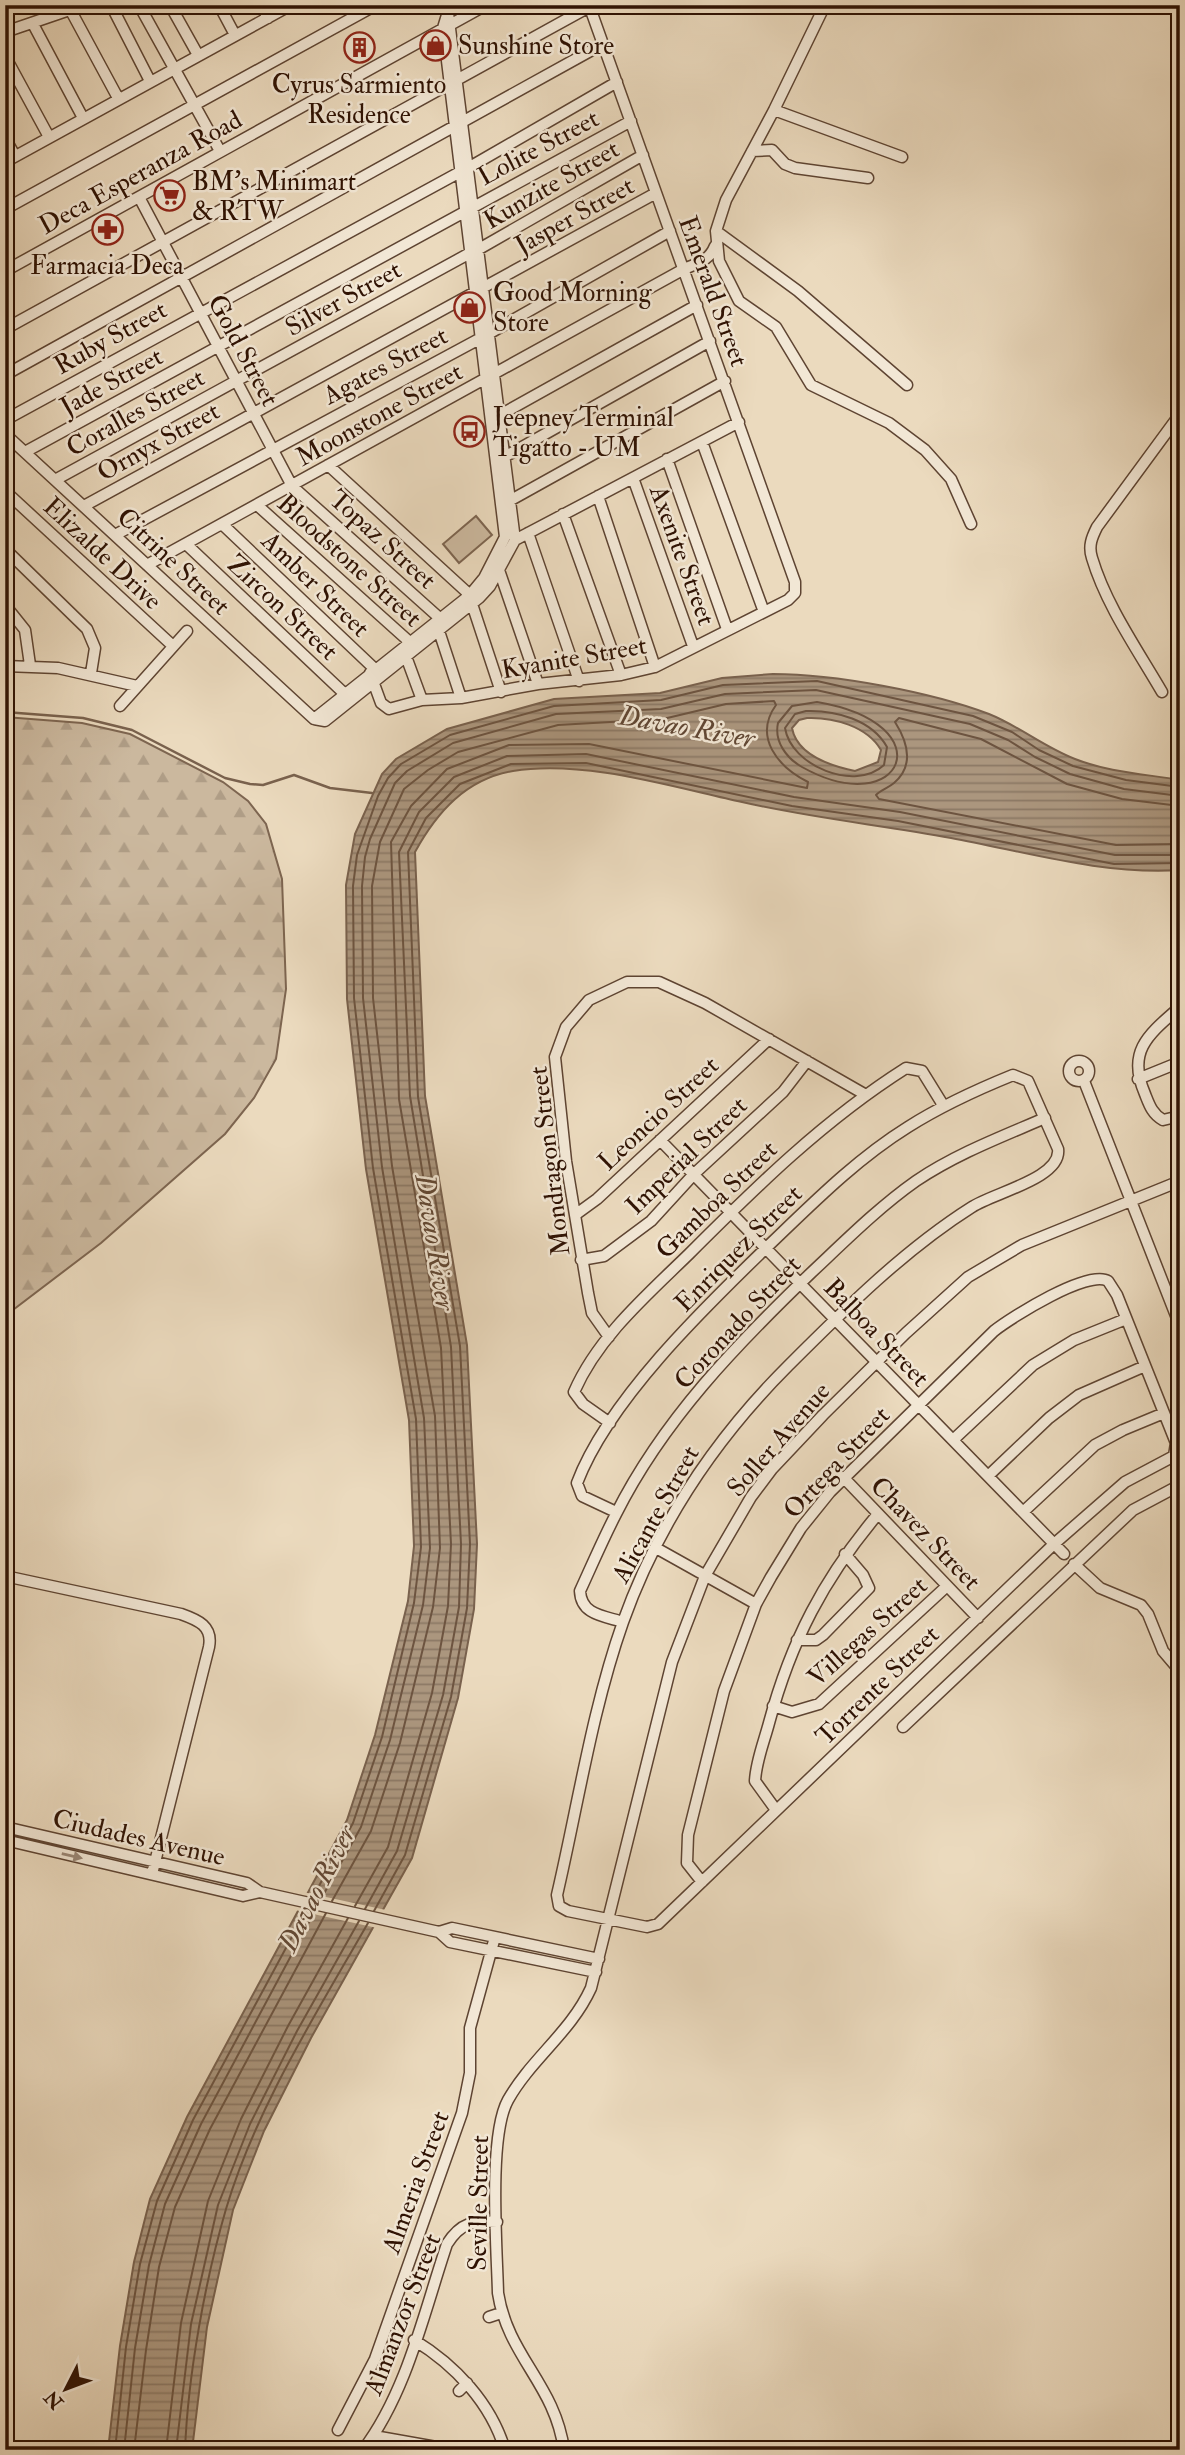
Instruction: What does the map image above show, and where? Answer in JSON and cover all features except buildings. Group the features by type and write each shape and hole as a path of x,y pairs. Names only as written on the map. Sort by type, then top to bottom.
{"street":[{"path":"5,32 84,5"},
{"path":"111,5 150,81"},
{"path":"139,5 220,152"},
{"path":"170,5 198,55"},
{"path":"219,5 235,35"},
{"path":"261,5 268,18"},
{"path":"5,138 10,159 291,5"},
{"path":"5,209 376,5"},
{"name":"Deca Esperanza Road","path":"5,271 486,5"},
{"path":"825,5 726,200 716,231 715,244 739,301 776,327 811,385 889,423 925,450 951,479 971,524"},
{"path":"5,329 454,84 589,6"},
{"name":"Emerald Street","path":"589,6 739,422 795,582 795,593"},
{"path":"447,9 446,27 490,376 505,537 471,600"},
{"path":"71,11 118,98"},
{"path":"33,24 83,118"},
{"path":"5,375 603,44"},
{"path":"5,56 49,137"},
{"name":"Ruby Street","path":"5,420 200,311 464,170 617,82"},
{"path":"774,110 902,157"},
{"name":"Lolite Street","path":"218,346 631,121"},
{"path":"752,151 772,150 785,164 795,168 868,178"},
{"name":"Kunzite Street","path":"474,251 643,155"},
{"name":"Jasper Street","path":"253,413 480,292 656,193"},
{"name":"Gold Street","path":"139,197 292,486"},
{"name":"Agates Street","path":"115,535 485,335 670,231"},
{"path":"716,231 798,291 907,385"},
{"name":"Moonstone Street","path":"147,565 709,257 715,244"},
{"name":"Silver Street","path":"236,380 474,251"},
{"path":"500,415 697,304"},
{"path":"506,456 710,341"},
{"name":"Jade Street","path":"25,452 218,346"},
{"path":"490,376 500,415 515,540"},
{"name":"Coralles Street","path":"55,480 236,380"},
{"path":"511,500 724,381"},
{"name":"Ornyx Street","path":"84,506 253,413"},
{"path":"1162,692 1121,621 1092,557 1091,541 1097,527 1180,414"},
{"path":"348,697 471,600 485,593 515,540 739,422"},
{"name":"Citrine Street","path":"5,434 314,719 348,697"},
{"path":"702,442 764,612"},
{"path":"667,460 727,629"},
{"path":"328,465 471,600 501,692"},
{"name":"Axenite Street","path":"633,478 693,646"},
{"name":"Topaz Street","path":"292,486 440,624"},
{"name":"Elizalde Drive","path":"5,491 173,646"},
{"path":"598,496 655,667"},
{"name":"Bloodstone Street","path":"257,505 408,648"},
{"path":"563,514 621,675"},
{"name":"Amber Street","path":"222,524 375,675"},
{"path":"528,533 579,681"},
{"name":"Zircon Street","path":"186,544 348,697"},
{"path":"5,549 63,603 93,638 95,648 91,673"},
{"path":"499,570 538,684"},
{"name":"Kyanite Street","path":"375,675 386,708 422,700 461,698 538,684 621,675 655,667 764,612 795,593"},
{"path":"5,605 25,630 30,665"},
{"path":"440,624 461,698"},
{"path":"120,706 187,631"},
{"path":"408,648 422,700"},
{"path":"5,666 30,665 91,673 137,686"},
{"name":"Mondragon Street","path":"609,1337 593,1313 581,1260 555,1057 566,1027 589,1000 627,982 659,982 769,1039 866,1094"},
{"path":"1180,1007 1142,1045 1137,1062 1138,1079 1156,1115 1163,1120 1180,1116"},
{"name":"Leoncio Street","path":"575,1215 589,1206 769,1039"},
{"name":"Imperial Street","path":"581,1260 604,1256 651,1221 694,1174 788,1087 807,1060"},
{"path":"1138,1079 1180,1062"},
{"name":"Gamboa Street","path":"610,1423 583,1404 574,1392 609,1337 644,1297 731,1212 807,1141 866,1094 906,1068 915,1067 932,1083 943,1105"},
{"name":"Enriquez Street","path":"616,1513 582,1496 577,1483 610,1423 678,1337 766,1248 871,1152 943,1105 1013,1075 1024,1077 1032,1088 1045,1118"},
{"path":"1084,1081 1180,1326"},
{"name":"Alicante Street","path":"609,1919 562,1909 556,1900 601,1701 623,1622 656,1548 693,1479 719,1441 788,1366 938,1228 987,1196 1040,1176 1057,1162 1058,1149 1045,1118"},
{"name":"Coronado Street","path":"623,1622 592,1613 581,1602 580,1591 616,1513 667,1432 703,1384 800,1283 915,1182 949,1161 1045,1118"},
{"name":"Balboa Street","path":"660,1140 1064,1554"},
{"name":"Soller Avenue","path":"596,1972 672,1662 705,1576 730,1530 772,1469 947,1295 992,1261 1022,1245 1180,1181"},
{"name":"Ortega Street","path":"702,1882 687,1863 688,1835 724,1691 756,1604 801,1528 843,1477 974,1348 1017,1314 1094,1279 1104,1279 1113,1288 1126,1319"},
{"path":"953,1440 1033,1365 1074,1340 1126,1319 1164,1413 1095,1445 1023,1512"},
{"path":"988,1476 1049,1418 1079,1395 1145,1366"},
{"name":"Torrente Street","path":"609,1919 654,1926 1054,1544 1125,1482 1174,1457 1176,1443 1164,1413"},
{"name":"Chavez Street","path":"843,1477 978,1618"},
{"path":"903,1727 1133,1510 1180,1485"},
{"path":"776,1810 755,1781 773,1706 797,1640 822,1589 845,1554 878,1514"},
{"path":"656,1548 756,1604"},
{"path":"797,1640 816,1640 865,1593 867,1581 845,1554"},
{"path":"1074,1564 1092,1582 1141,1605 1149,1614 1163,1651 1180,1671"},
{"path":"5,1576 181,1614 201,1621 207,1628 209,1647 152,1874"},
{"name":"Villegas Street","path":"773,1706 792,1712 819,1704 947,1586"},
{"name":"Ciudades Avenue","path":"5,1827 247,1884 263,1893 436,1931 452,1928 599,1959"},
{"name":"Ciudades Avenue","path":"5,1840 243,1896 263,1893"},
{"name":"Ciudades Avenue","path":"436,1931 450,1942 596,1972"},
{"name":"Almeria Street","path":"338,2430 374,2359 462,2113 470,2073 470,2028 495,1937"},
{"name":"Seville Street","path":"564,2450 556,2413 546,2391 515,2346 501,2314 498,2293 497,2145 501,2115 514,2090 575,2018 596,1972"},
{"name":"Almanzor Street","path":"363,2450 374,2436 393,2398 452,2236 470,2221 497,2222"},
{"path":"489,2317 501,2314"},
{"path":"414,2340 438,2356 467,2384 493,2422 505,2450"},
{"path":"459,2391 467,2384"},
{"path":"374,2436 453,2450"}],"green space":[{"path":"476,516 492,535 459,563 443,544"},
{"path":"5,717 82,723 130,734 223,782 248,801 266,824 282,879 286,989 276,1059 254,1098 225,1134 101,1243 5,1316"}],"water":[{"name":"Davao River","path":"773,674 825,677 940,698 989,714 1064,754 1088,763 1113,770 1180,780 1180,870 1151,871 1093,866 951,838 768,808 628,776 569,769 513,771 481,781 443,811 424,837 415,852 425,1096 467,1345 477,1544 474,1609 458,1698 412,1858 311,2038 264,2131 233,2210 207,2327 192,2450 108,2450 120,2346 134,2262 150,2199 187,2117 347,1820 375,1735 408,1601 414,1546 409,1420 366,1169 347,999 346,885 355,834 382,774 396,759 447,729 554,699 660,693 722,678","holes":["817,718 838,721 867,735 881,750 878,762 855,771 816,758 801,745 792,728 799,720"]}],"pier":[{"path":"303,1892 386,1910 377,1928 295,1910"}],"waterway":[{"path":"5,712 83,718 132,730 225,778 250,784 263,785 294,775 330,788 372,793"}],"place":[{"name":"Sunshine Store","path":"435,45"},
{"name":"Cyrus Sarmiento Residence","path":"359,48"},
{"name":"BM's Minimart & RTW","path":"169,196"},
{"name":"Farmacia Deca","path":"107,230"},
{"name":"Good Morning Store","path":"470,307"},
{"name":"Jeepney Terminal Tigatto - UM","path":"470,432"}]}
